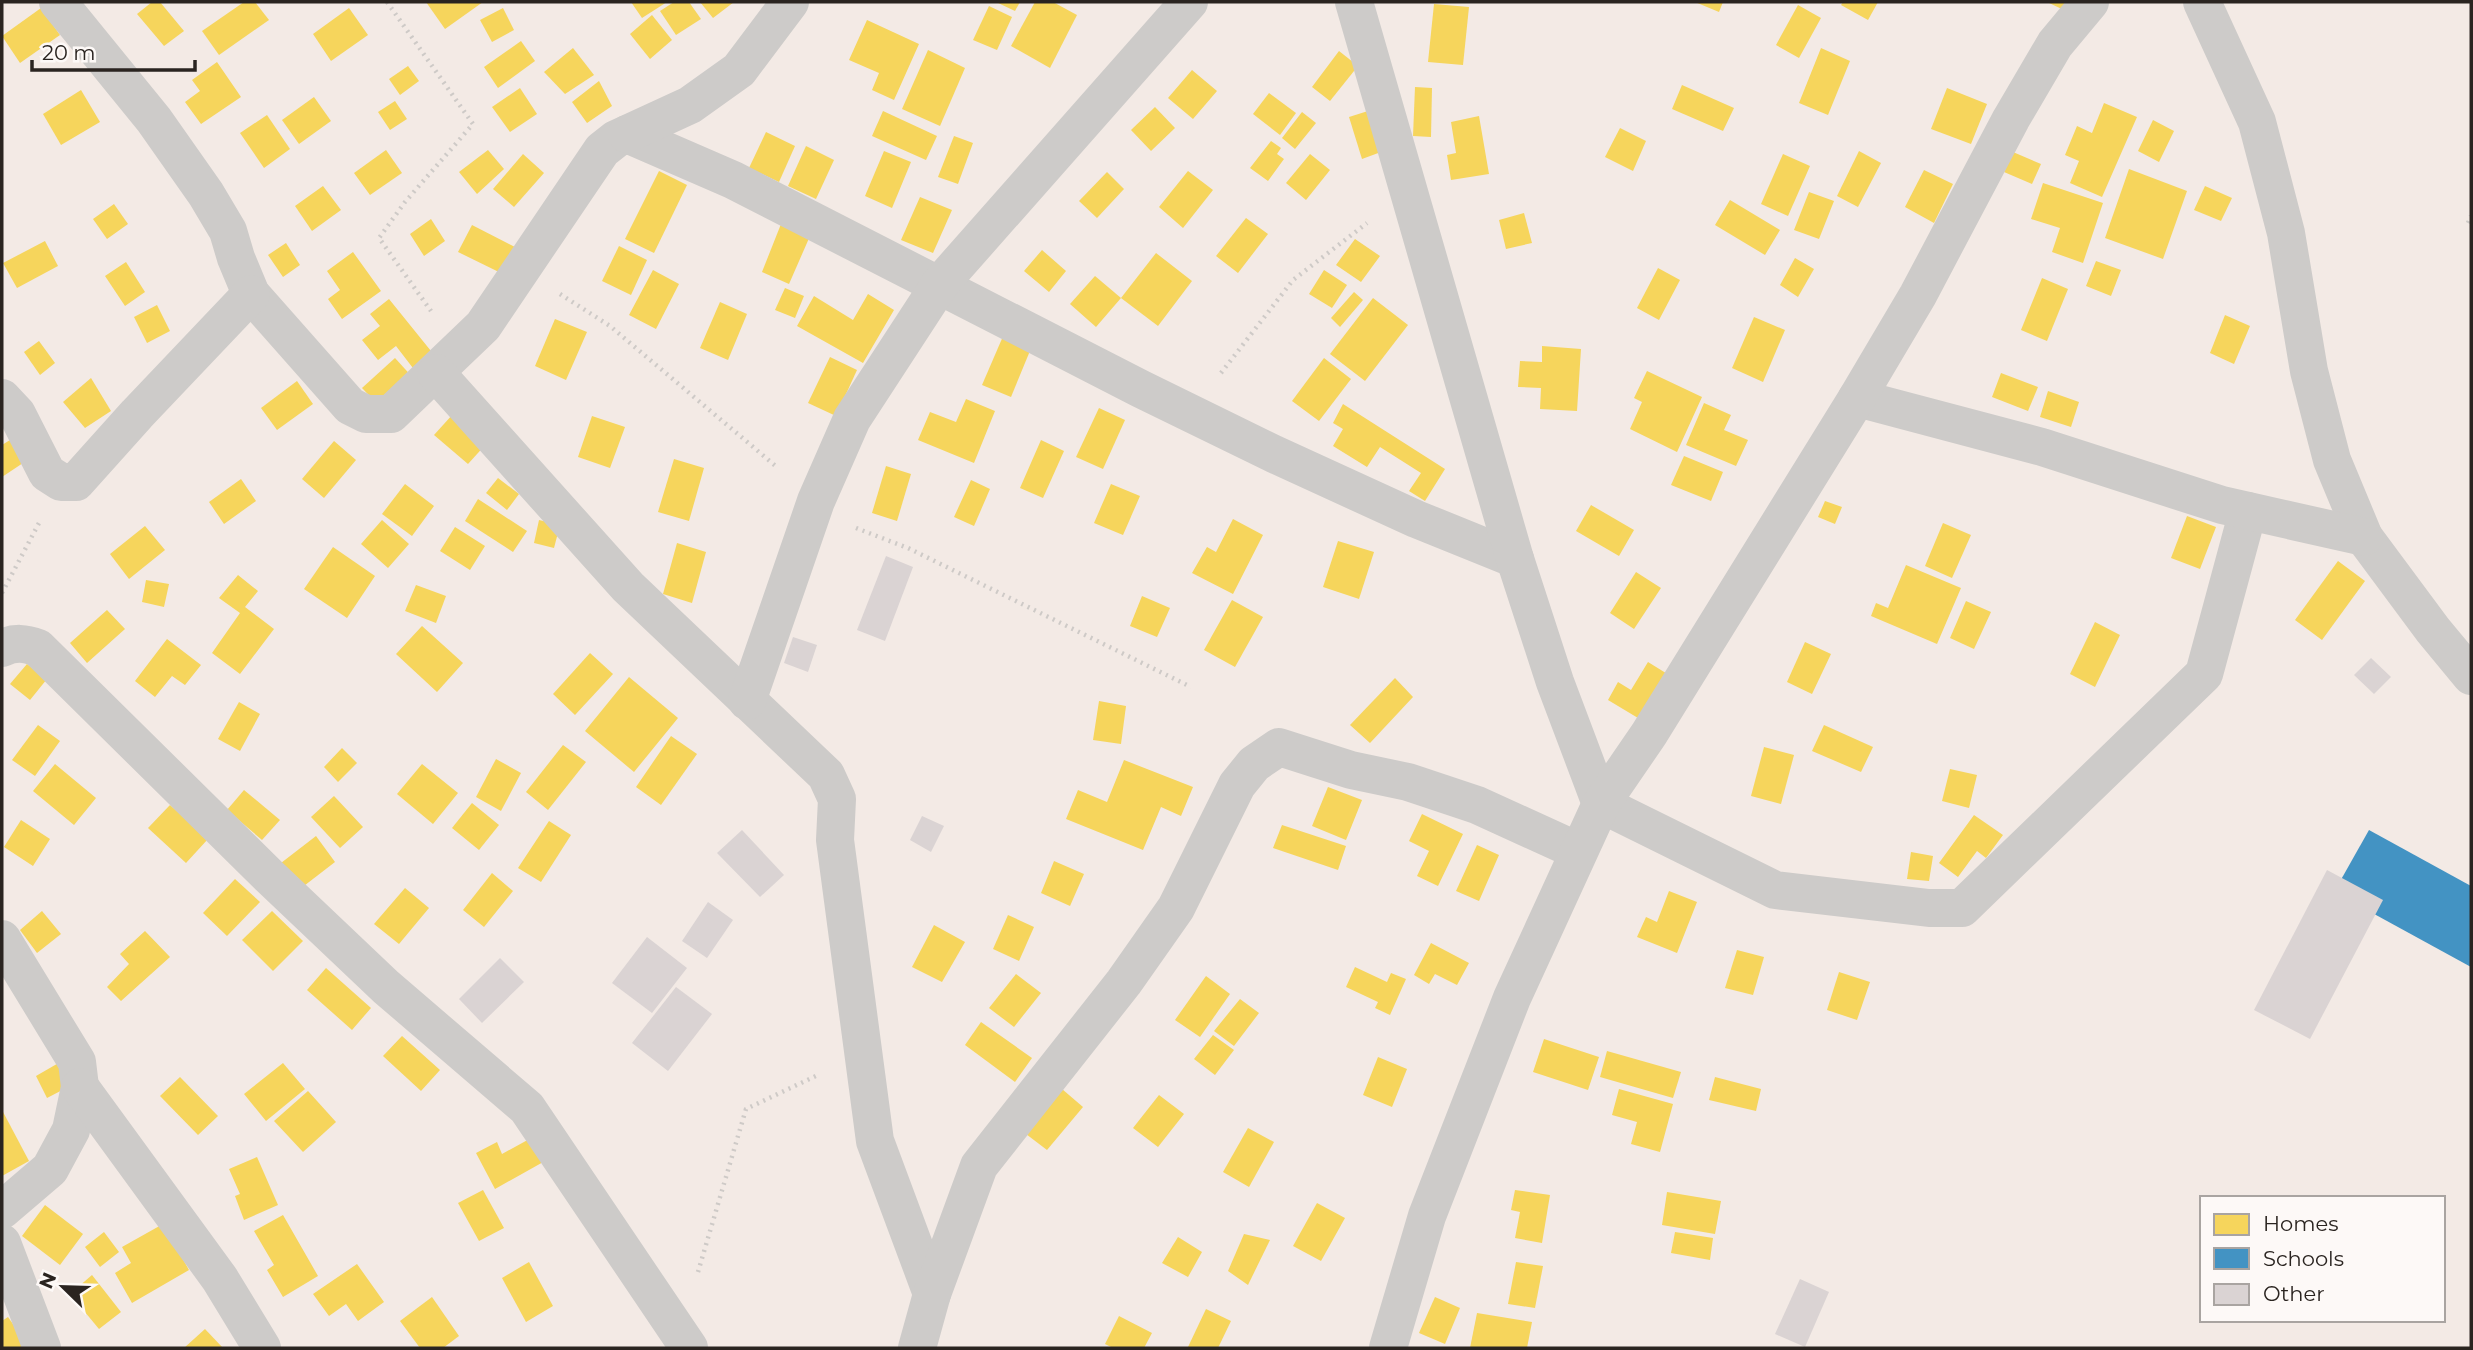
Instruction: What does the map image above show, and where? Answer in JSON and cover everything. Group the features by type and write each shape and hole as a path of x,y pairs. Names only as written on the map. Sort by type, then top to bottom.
{"street":[{"path":"58,2 154,120 206,194 228,230 251,294 350,406 366,414 391,414 483,326 602,150 616,139 690,105 739,70 790,2"},
{"path":"747,701 816,501 852,419 940,284 1189,2"},
{"path":"1353,2 1515,559 1555,682 1601,804 1775,890 1929,908 1962,908 2204,674 2248,511"},
{"path":"1388,1348 1427,1216 1512,998 1601,804 1649,734 1857,398 1918,295 2011,119 2049,54 2090,2"},
{"path":"2202,2 2257,122 2286,233 2309,371 2332,460 2364,537 2471,676"},
{"path":"627,134 733,180 1190,413 1416,519 1515,559"},
{"path":"2,398 17,414 47,473 61,482 76,482 251,294"},
{"path":"448,361 628,587 826,775 837,799 835,840 875,1141 932,1294"},
{"path":"1857,398 2042,447 2248,511 2364,537"},
{"path":"2,648 10,644 25,643 38,648 269,876 386,987 527,1108 684,1341"},
{"path":"917,1348 932,1294 979,1166 1124,982 1176,908 1237,785 1254,764 1279,747 1351,771 1408,782 1477,805 1578,851"},
{"path":"2,939 77,1062 80,1087 71,1130 50,1169 2,1210"},
{"path":"80,1087 220,1279 261,1348"},
{"path":"2,1248 42,1348"}],"path":[{"path":"387,2 473,124 405,202 379,239 448,361"},
{"path":"1190,413 1293,280 1407,192"},
{"path":"2468,223 2471,216"},
{"path":"2,593 61,482"},
{"path":"684,1341 746,1109 863,1053"}],"building: Homes":[{"path":"152,2 160,2 184,31 164,46 137,14"},
{"path":"244,2 255,2 269,20 219,55 202,31"},
{"path":"426,2 483,2 445,29"},
{"path":"631,2 667,2 642,18"},
{"path":"674,2 689,2 701,19 676,35 660,11"},
{"path":"700,2 734,2 713,18"},
{"path":"996,2 1020,2 1015,11"},
{"path":"1035,2 1053,2 1077,15 1050,68 1011,46"},
{"path":"1695,2 1723,2 1719,12"},
{"path":"1843,2 1878,2 1868,20 1841,5"},
{"path":"2047,2 2070,2 2066,11"},
{"path":"1434,4 1469,7 1463,65 1428,62"},
{"path":"1798,5 1821,18 1799,58 1776,45"},
{"path":"989,6 1012,17 997,50 973,40"},
{"path":"41,8 60,35 20,63 2,36"},
{"path":"349,8 368,35 331,61 313,34"},
{"path":"503,8 514,30 492,42 480,20"},
{"path":"652,15 672,40 650,59 630,34"},
{"path":"867,20 919,44 894,100 872,90 879,73 849,60"},
{"path":"521,41 535,61 498,88 484,67"},
{"path":"573,48 594,75 565,94 544,72"},
{"path":"1821,48 1850,61 1828,115 1799,103"},
{"path":"928,50 965,68 940,126 902,109"},
{"path":"1339,51 1358,66 1330,101 1312,87"},
{"path":"217,62 241,97 201,124 185,102 200,91 192,80"},
{"path":"408,66 419,81 400,95 389,79"},
{"path":"1192,70 1217,91 1193,119 1168,98"},
{"path":"599,81 612,106 587,123 572,102"},
{"path":"1682,85 1734,108 1723,131 1672,109"},
{"path":"1415,87 1432,88 1431,137 1413,136"},
{"path":"520,88 537,114 510,132 492,107"},
{"path":"1947,88 1987,104 1971,144 1931,129"},
{"path":"81,90 100,122 61,145 43,114"},
{"path":"1269,93 1296,113 1280,135 1253,114"},
{"path":"314,97 331,121 299,144 282,120"},
{"path":"395,101 407,119 390,130 378,112"},
{"path":"2104,103 2137,117 2102,197 2070,183 2079,161 2065,155 2077,126 2092,133"},
{"path":"1155,107 1175,128 1151,151 1131,130"},
{"path":"883,111 937,136 926,160 872,136"},
{"path":"1368,111 1381,152 1362,159 1349,117"},
{"path":"1302,112 1316,123 1295,149 1282,138"},
{"path":"267,115 290,149 264,168 240,133"},
{"path":"1479,116 1489,174 1451,180 1447,155 1456,153 1451,122"},
{"path":"2153,120 2174,131 2159,162 2138,151"},
{"path":"1620,128 1646,141 1633,171 1605,157"},
{"path":"766,132 795,146 779,182 749,168"},
{"path":"954,136 973,143 958,184 938,177"},
{"path":"1271,141 1281,148 1277,154 1284,159 1268,181 1250,168"},
{"path":"806,146 834,160 816,199 788,186"},
{"path":"386,150 402,173 370,195 354,173"},
{"path":"488,150 504,169 477,194 459,172"},
{"path":"884,151 911,162 892,208 865,196"},
{"path":"1859,151 1881,163 1858,207 1837,196"},
{"path":"2013,152 2041,164 2032,184 2004,172"},
{"path":"523,154 544,173 514,207 493,189"},
{"path":"1310,154 1330,170 1306,200 1286,183"},
{"path":"1783,154 1810,166 1788,216 1761,204"},
{"path":"2129,169 2187,191 2163,259 2105,238"},
{"path":"1924,170 1953,184 1934,223 1905,207"},
{"path":"659,171 687,185 654,253 625,239"},
{"path":"1188,171 1213,190 1183,228 1159,207"},
{"path":"1107,172 1124,189 1097,218 1079,201"},
{"path":"2043,183 2103,203 2083,263 2052,252 2060,228 2031,219"},
{"path":"323,186 341,210 312,231 295,206"},
{"path":"2205,186 2232,198 2221,221 2194,210"},
{"path":"1809,192 1834,201 1819,239 1794,230"},
{"path":"920,197 952,210 933,253 901,240"},
{"path":"1730,200 1780,230 1765,255 1715,225"},
{"path":"114,204 128,224 107,239 93,219"},
{"path":"1524,213 1532,243 1506,249 1499,220"},
{"path":"1246,218 1268,234 1238,273 1216,256"},
{"path":"431,219 445,241 424,256 410,234"},
{"path":"781,224 810,236 789,284 762,272"},
{"path":"472,225 519,249 507,276 458,252"},
{"path":"1355,239 1380,256 1361,282 1336,265"},
{"path":"45,241 58,266 17,288 3,263"},
{"path":"286,243 300,265 283,277 268,255"},
{"path":"619,246 647,260 631,295 602,281"},
{"path":"1042,250 1066,271 1049,292 1024,271"},
{"path":"353,252 381,291 342,319 328,299 340,290 327,271"},
{"path":"1156,253 1192,281 1158,326 1121,298"},
{"path":"1795,258 1814,269 1798,297 1780,285"},
{"path":"2096,261 2121,270 2111,296 2086,286"},
{"path":"126,262 145,292 125,306 105,276"},
{"path":"1658,268 1680,280 1659,320 1637,308"},
{"path":"653,270 679,284 656,329 629,315"},
{"path":"1324,270 1347,285 1332,308 1309,294"},
{"path":"1095,276 1121,298 1096,327 1070,304"},
{"path":"2042,278 2068,289 2047,341 2021,330"},
{"path":"785,288 804,296 795,318 775,310"},
{"path":"1354,292 1363,300 1340,327 1331,318"},
{"path":"868,294 894,310 863,363 797,326 814,296 853,320"},
{"path":"1373,298 1408,325 1365,381 1330,354"},
{"path":"389,299 435,356 416,372 396,346 378,360 362,340 380,326 370,314"},
{"path":"720,302 747,314 728,360 700,348"},
{"path":"157,305 170,331 147,343 134,317"},
{"path":"2225,315 2250,326 2234,364 2210,353"},
{"path":"1754,317 1785,330 1763,382 1732,368"},
{"path":"555,319 587,332 566,380 535,366"},
{"path":"1004,334 1032,346 1011,397 982,385"},
{"path":"39,341 55,363 40,375 24,352"},
{"path":"1542,346 1581,349 1577,411 1540,409 1541,388 1518,387 1520,361 1542,362"},
{"path":"830,357 857,370 836,416 808,403"},
{"path":"395,358 415,380 383,410 362,388"},
{"path":"1324,358 1351,379 1319,421 1292,401"},
{"path":"1647,371 1702,397 1677,452 1630,429 1642,402 1634,398"},
{"path":"2001,373 2038,387 2028,411 1992,397"},
{"path":"91,378 111,411 85,428 63,402"},
{"path":"297,381 313,404 277,430 261,408"},
{"path":"2048,391 2079,402 2071,427 2040,417"},
{"path":"966,399 995,411 974,463 918,440 930,412 956,422"},
{"path":"1704,403 1731,415 1724,430 1748,440 1736,466 1686,445"},
{"path":"1343,404 1445,469 1425,501 1409,491 1421,473 1380,447 1367,467 1333,446 1343,429 1333,423"},
{"path":"1099,408 1125,420 1103,469 1076,457"},
{"path":"453,414 487,443 468,464 434,435"},
{"path":"592,416 625,427 610,468 578,457"},
{"path":"18,435 32,457 2,477 2,445"},
{"path":"1041,440 1064,451 1043,498 1020,488"},
{"path":"334,441 356,460 324,498 302,479"},
{"path":"1684,456 1723,472 1711,501 1671,485"},
{"path":"674,459 704,468 689,521 658,512"},
{"path":"886,466 911,474 897,521 872,513"},
{"path":"498,478 519,494 507,510 486,493"},
{"path":"241,479 256,501 224,524 209,502"},
{"path":"971,480 990,489 974,526 954,517"},
{"path":"405,484 434,506 412,536 382,514"},
{"path":"1111,484 1140,496 1123,535 1094,523"},
{"path":"478,499 527,531 513,552 465,521"},
{"path":"1825,501 1842,507 1835,524 1818,517"},
{"path":"1591,505 1634,530 1619,556 1576,531"},
{"path":"2187,516 2216,527 2200,569 2171,558"},
{"path":"1233,519 1263,535 1233,594 1192,573 1207,547 1216,552"},
{"path":"382,520 409,544 388,568 361,544"},
{"path":"539,520 560,525 554,548 534,543"},
{"path":"1943,523 1971,535 1952,578 1925,566"},
{"path":"145,526 165,550 129,579 110,554"},
{"path":"455,527 485,546 470,570 440,551"},
{"path":"1338,541 1374,552 1359,599 1323,587"},
{"path":"677,543 706,552 692,603 663,594"},
{"path":"333,547 375,576 347,618 304,589"},
{"path":"2338,561 2365,581 2322,640 2295,620"},
{"path":"1906,565 1961,588 1937,644 1871,616 1876,603 1888,608"},
{"path":"1636,572 1661,588 1634,629 1610,613"},
{"path":"238,575 258,591 245,607 274,629 240,674 212,653 240,613 219,598"},
{"path":"146,580 169,584 164,607 142,602"},
{"path":"416,585 446,596 436,623 405,611"},
{"path":"1142,596 1170,608 1157,637 1130,626"},
{"path":"1232,600 1263,617 1235,667 1204,650"},
{"path":"1966,601 1991,612 1974,649 1950,638"},
{"path":"107,610 125,629 87,663 70,643"},
{"path":"2095,622 2120,635 2095,687 2070,674"},
{"path":"422,626 463,663 437,692 396,654"},
{"path":"167,639 201,665 185,685 172,676 155,697 135,681"},
{"path":"1805,642 1831,654 1812,694 1787,682"},
{"path":"590,653 613,674 575,715 553,694"},
{"path":"1648,662 1669,675 1643,721 1608,700 1618,682 1631,690"},
{"path":"27,664 47,679 30,700 10,684"},
{"path":"629,677 678,718 634,772 585,731"},
{"path":"1395,678 1413,697 1370,743 1350,725"},
{"path":"1099,701 1126,706 1121,744 1093,740"},
{"path":"239,702 260,714 240,751 218,739"},
{"path":"38,725 60,741 35,776 12,760"},
{"path":"1824,725 1873,747 1861,772 1812,751"},
{"path":"671,736 697,754 661,805 636,787"},
{"path":"563,745 586,762 548,810 526,792"},
{"path":"1764,747 1794,755 1781,804 1751,796"},
{"path":"342,748 357,763 338,782 324,767"},
{"path":"496,759 521,773 501,811 476,797"},
{"path":"1124,760 1193,787 1181,816 1161,807 1143,850 1066,819 1078,790 1107,802"},
{"path":"55,764 96,798 74,825 33,791"},
{"path":"422,764 458,793 433,824 397,794"},
{"path":"1950,769 1977,775 1969,808 1942,801"},
{"path":"1328,787 1362,800 1346,840 1312,826"},
{"path":"244,790 280,820 262,840 227,810"},
{"path":"334,796 363,827 340,848 311,817"},
{"path":"472,803 499,825 479,850 452,828"},
{"path":"170,805 208,839 186,863 148,828"},
{"path":"1422,814 1463,834 1438,886 1417,876 1429,851 1409,841"},
{"path":"1974,815 2003,835 1986,858 1977,851 1958,877 1939,863"},
{"path":"21,820 50,839 33,866 4,847"},
{"path":"549,821 571,835 541,882 518,868"},
{"path":"1282,825 1346,846 1338,870 1273,848"},
{"path":"316,836 335,862 300,889 281,863"},
{"path":"1477,845 1499,855 1479,901 1456,891"},
{"path":"1911,852 1933,856 1929,881 1907,879"},
{"path":"1054,861 1084,874 1070,906 1041,893"},
{"path":"492,873 513,891 484,927 463,910"},
{"path":"235,879 260,902 227,936 203,913"},
{"path":"405,888 429,908 399,944 374,924"},
{"path":"1669,891 1697,902 1677,953 1637,937 1646,917 1657,922"},
{"path":"42,911 61,934 37,953 20,930"},
{"path":"272,911 303,941 273,971 242,940"},
{"path":"1008,915 1034,927 1019,961 993,949"},
{"path":"934,925 965,942 942,982 912,967"},
{"path":"145,931 170,957 121,1001 107,987 129,964 120,954"},
{"path":"1431,943 1469,963 1457,985 1435,974 1429,984 1414,975"},
{"path":"1737,950 1764,957 1753,995 1725,988"},
{"path":"1355,967 1387,982 1391,973 1406,979 1390,1015 1375,1008 1378,1002 1346,987"},
{"path":"326,968 371,1008 352,1030 307,990"},
{"path":"1839,972 1870,982 1857,1020 1827,1010"},
{"path":"1016,974 1041,993 1014,1027 989,1008"},
{"path":"1206,976 1230,994 1200,1037 1175,1020"},
{"path":"1240,999 1259,1013 1234,1046 1214,1031"},
{"path":"981,1022 1032,1058 1015,1082 965,1045"},
{"path":"1213,1035 1234,1050 1215,1075 1194,1059"},
{"path":"402,1036 440,1070 421,1091 383,1056"},
{"path":"1544,1039 1599,1057 1588,1090 1533,1072"},
{"path":"1607,1051 1681,1072 1673,1098 1600,1077"},
{"path":"1378,1057 1407,1069 1392,1107 1363,1095"},
{"path":"62,1061 74,1084 47,1098 36,1076"},
{"path":"283,1063 305,1089 266,1121 244,1094"},
{"path":"180,1077 218,1116 198,1135 160,1096"},
{"path":"1715,1077 1761,1089 1756,1111 1709,1100"},
{"path":"1062,1089 1083,1107 1047,1150 1026,1134"},
{"path":"1619,1089 1673,1104 1660,1152 1631,1144 1637,1122 1612,1115"},
{"path":"308,1091 336,1122 303,1152 274,1121"},
{"path":"1159,1095 1184,1114 1158,1147 1133,1128"},
{"path":"2,1110 29,1161 2,1176"},
{"path":"1248,1128 1274,1142 1249,1187 1223,1172"},
{"path":"533,1137 545,1161 495,1189 476,1153 497,1142 502,1154"},
{"path":"257,1157 278,1205 244,1220 235,1196 240,1194 229,1169"},
{"path":"483,1190 504,1228 479,1241 458,1203"},
{"path":"1515,1190 1550,1195 1542,1243 1515,1238 1520,1212 1511,1210"},
{"path":"1667,1192 1721,1201 1715,1234 1662,1225"},
{"path":"1317,1203 1345,1218 1321,1261 1293,1246"},
{"path":"45,1205 83,1234 60,1265 22,1236"},
{"path":"283,1215 318,1276 283,1297 267,1270 274,1265 254,1231"},
{"path":"163,1224 189,1270 132,1303 115,1273 131,1263 122,1247"},
{"path":"104,1232 119,1252 100,1267 85,1247"},
{"path":"1675,1232 1713,1238 1710,1260 1671,1253"},
{"path":"1244,1234 1270,1240 1248,1285 1228,1271"},
{"path":"1178,1237 1202,1252 1188,1277 1162,1263"},
{"path":"529,1262 553,1306 526,1322 502,1278"},
{"path":"1516,1262 1543,1266 1535,1308 1508,1304"},
{"path":"357,1264 384,1302 358,1321 346,1304 329,1316 313,1294"},
{"path":"92,1275 121,1312 99,1329 70,1294"},
{"path":"432,1297 459,1336 443,1348 420,1348 400,1321"},
{"path":"1435,1297 1460,1308 1445,1344 1419,1333"},
{"path":"1206,1309 1231,1321 1218,1348 1188,1347"},
{"path":"1477,1313 1532,1322 1527,1348 1470,1348"},
{"path":"1119,1316 1152,1333 1144,1348 1113,1348 1105,1344"},
{"path":"8,1317 30,1348 2,1348 2,1321"},
{"path":"205,1329 223,1348 184,1348"}],"building: Schools":[{"path":"2369,830 2471,886 2471,967 2334,892"}],"building: Other":[{"path":"886,556 913,567 885,641 857,630"},
{"path":"793,637 817,645 808,672 784,663"},
{"path":"2371,658 2391,677 2374,694 2354,675"},
{"path":"922,816 944,826 931,852 910,840"},
{"path":"742,830 784,875 760,897 717,853"},
{"path":"2327,870 2383,900 2310,1039 2254,1010"},
{"path":"708,902 733,920 707,958 682,941"},
{"path":"647,937 687,968 652,1013 612,983"},
{"path":"500,958 524,982 482,1023 459,999"},
{"path":"676,987 712,1014 668,1071 632,1043"},
{"path":"1800,1279 1829,1292 1805,1347 1775,1334"}]}
